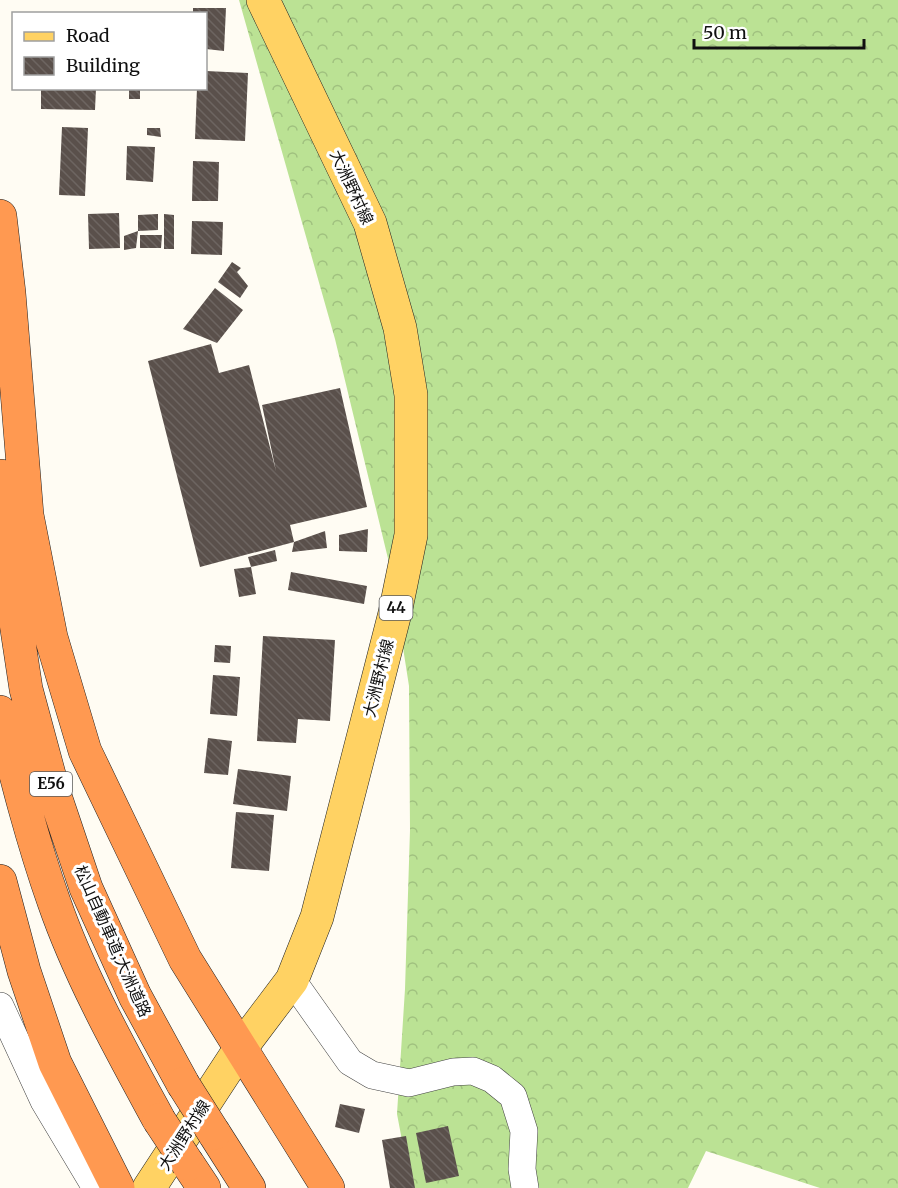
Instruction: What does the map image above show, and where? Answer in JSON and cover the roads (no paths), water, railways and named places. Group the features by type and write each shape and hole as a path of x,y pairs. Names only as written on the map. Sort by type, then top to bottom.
{"highway":[{"path":"0,216 9,293 27,515 51,637 85,751 185,958 328,1188"},
{"name":"松山自動車道;大洲道路","path":"0,459 10,583 26,689 54,793 86,888 135,996 183,1084 249,1188"},
{"name":"E56","path":"0,712 22,803 54,903 102,1015 159,1120 196,1176"},
{"path":"0,881 24,971 55,1063 118,1188"}],"main road":[{"name":"大洲野村線","path":"149,1188 240,1049 291,980 317,917 400,591 411,536 411,395 400,328 370,223 263,0"}],"street":[{"path":"291,980 350,1062 372,1075 409,1083 453,1072 473,1071 492,1079 513,1096 524,1131 522,1169 525,1188"},
{"path":"0,1006 44,1101 96,1188"}]}
